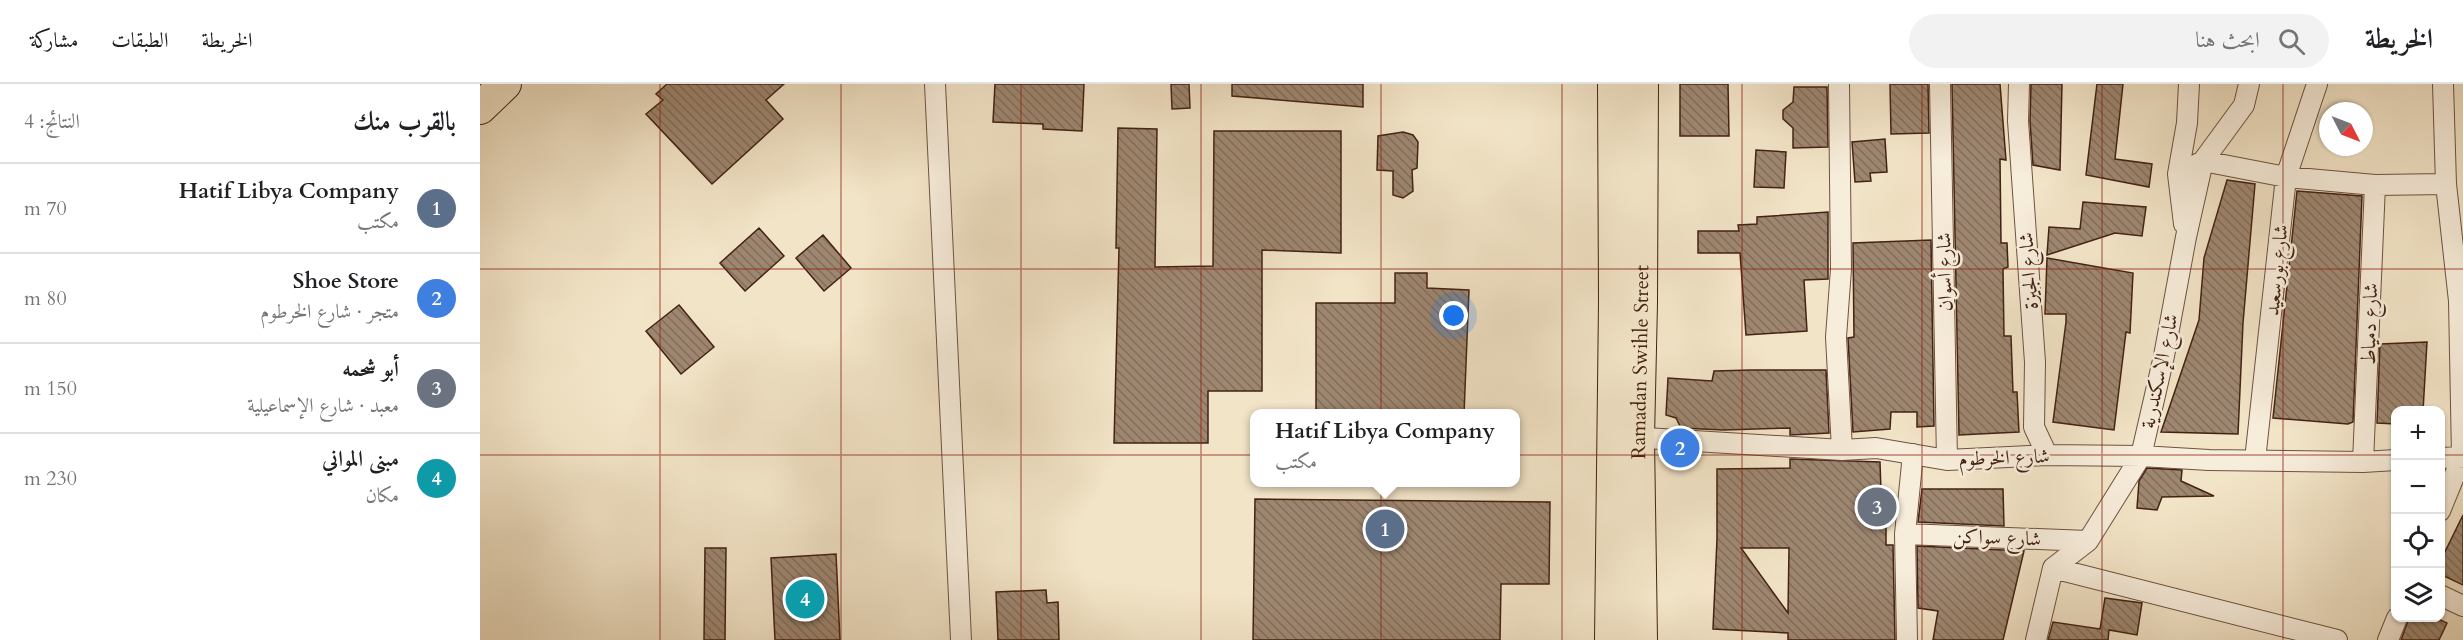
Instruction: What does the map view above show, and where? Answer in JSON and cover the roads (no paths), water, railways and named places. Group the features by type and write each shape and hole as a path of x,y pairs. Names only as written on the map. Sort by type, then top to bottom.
{"main road":[{"path":"480,108 505,84"},
{"name":"Ramadan Swihle Street","path":"1614,84 1626,436 1641,640"},
{"name":"Ramadan Swihle Street","path":"1611,640 1626,436 1641,303 1642,84"}],"street":[{"path":"935,84 961,640"},
{"path":"1839,84 1841,269 1836,337 1842,450"},
{"name":"شارع أسوان","path":"1940,84 1947,460"},
{"name":"شارع الجيزة","path":"2019,84 2018,121 2035,362 2034,427 2047,455"},
{"path":"2186,237 2178,174 2187,123 2189,84"},
{"name":"شارع الإسكندرية","path":"2053,568 2088,541 2141,456 2164,357 2186,237 2203,161 2244,105 2249,84"},
{"name":"شارع بورسعيد","path":"2255,460 2286,177 2317,84"},
{"path":"2443,84 2446,184 2461,301 2463,457 2445,499"},
{"path":"2178,174 2203,161 2286,177 2375,185 2446,184"},
{"name":"شارع دمياط","path":"2363,462 2375,185"},
{"name":"شارع الخرطوم","path":"1626,436 1842,450 1876,448 1947,460 2047,455 2363,462 2391,460"},
{"path":"1907,640 1905,534 1913,454"},
{"path":"2445,458 2463,457"},
{"name":"شارع سواكن","path":"1905,534 2088,541"},
{"path":"2036,640 2053,568 2337,640"},
{"path":"2445,597 2463,606"},
{"path":"2388,640 2395,622"}],"place":[{"name":"Shoe Store","path":"1680,448"},
{"name":"أبو شحمه","path":"1877,507"},
{"name":"Hatif Libya Company","path":"1385,529"},
{"name":"مبنى المواني","path":"805,599"}]}
